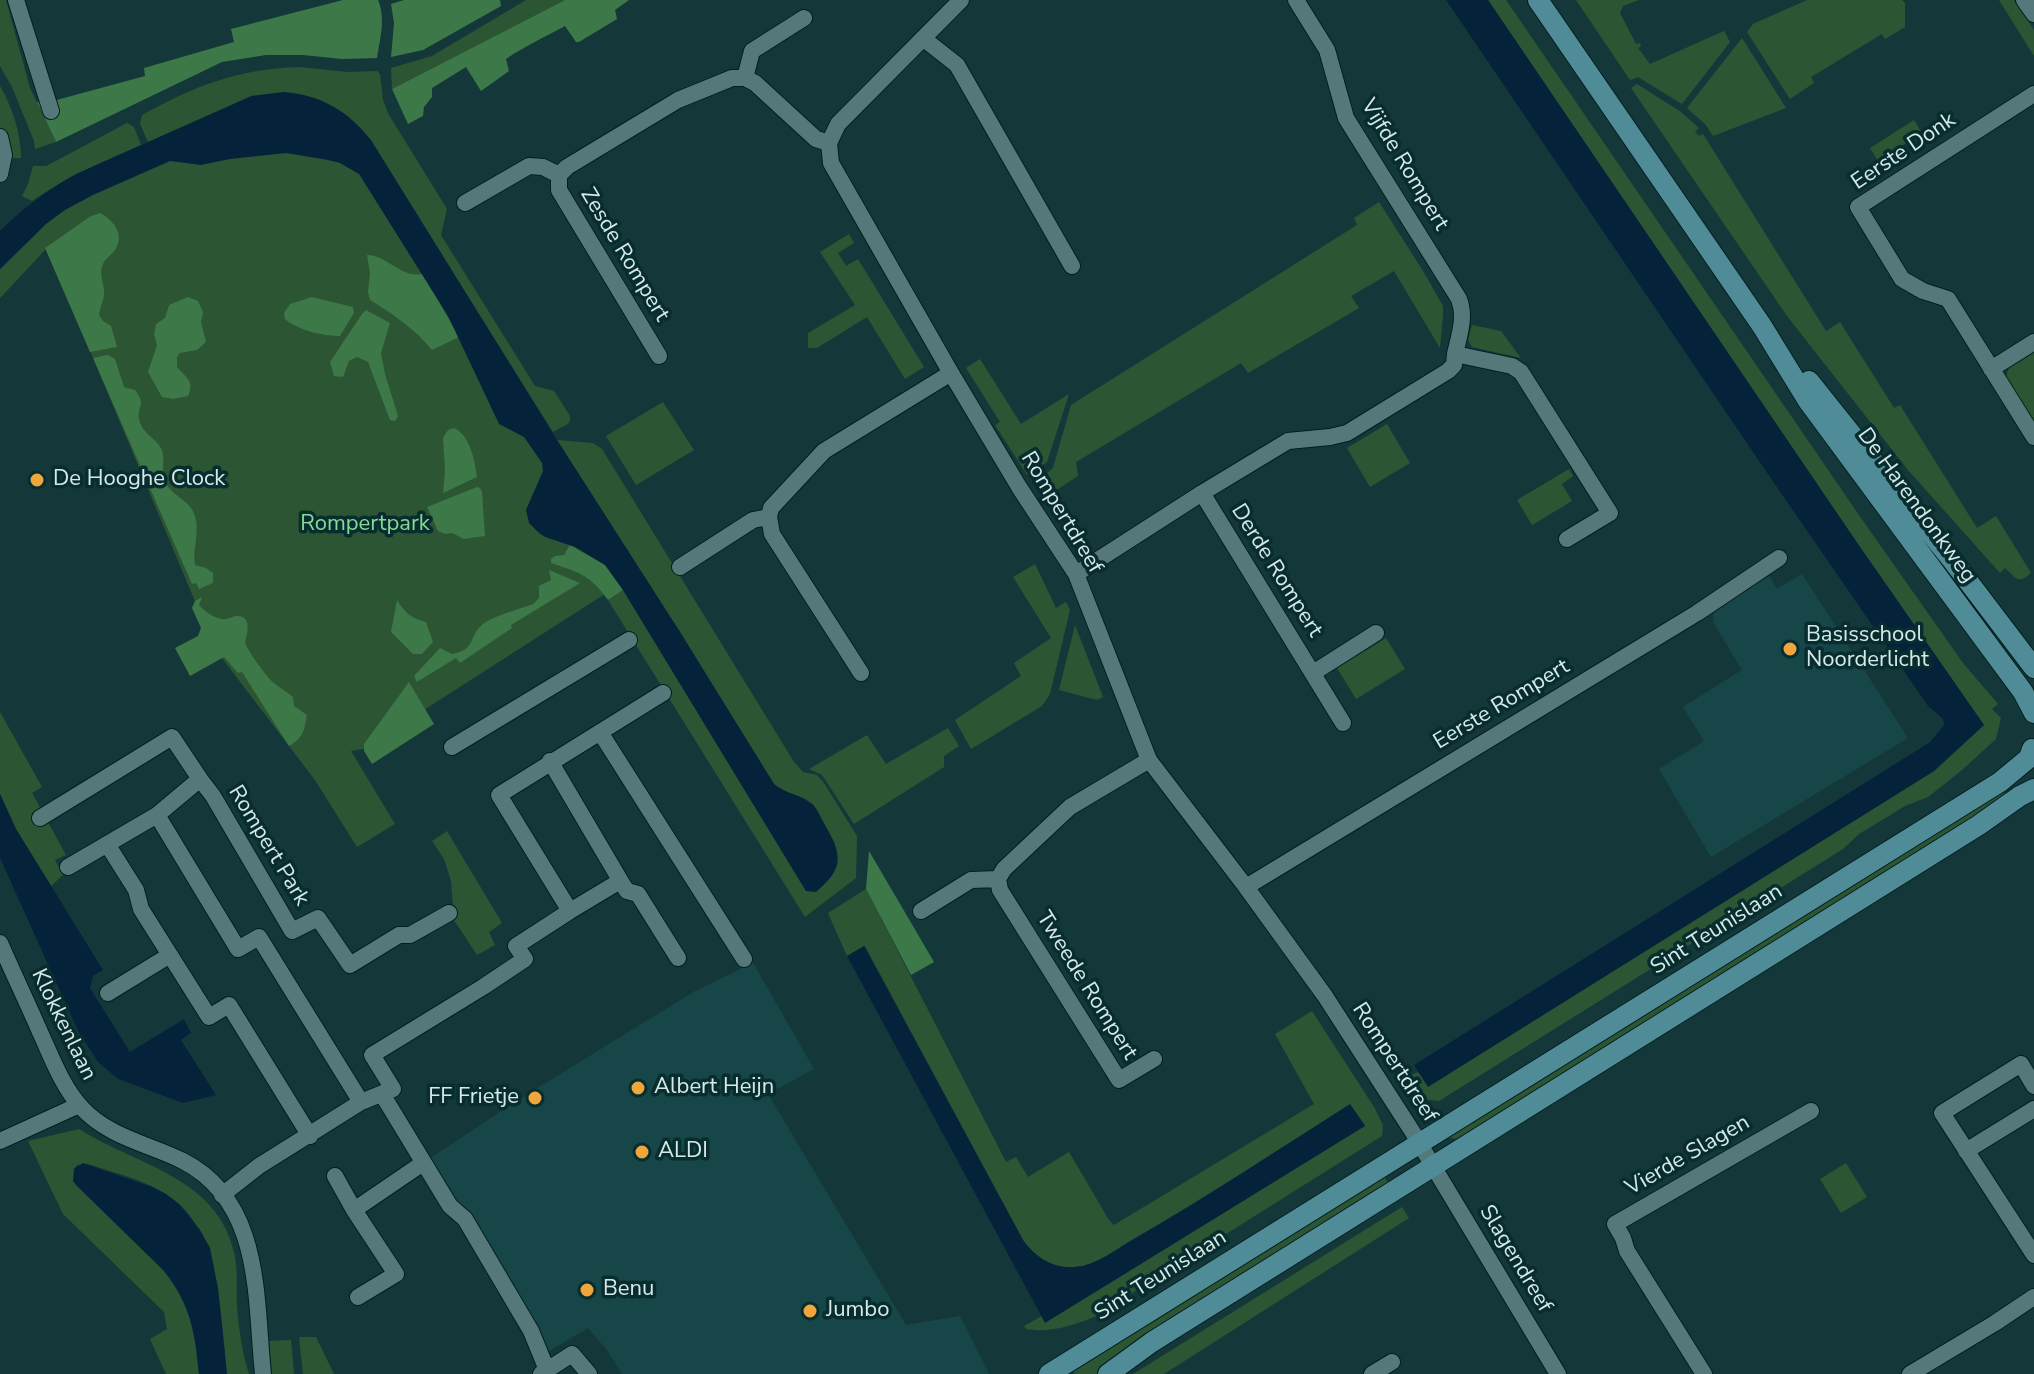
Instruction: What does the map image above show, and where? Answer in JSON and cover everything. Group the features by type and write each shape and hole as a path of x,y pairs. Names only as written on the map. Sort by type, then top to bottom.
{"street":[{"path":"16,0 51,111"},
{"path":"804,18 752,51 745,78 755,83 816,139 829,143 838,124 961,0"},
{"name":"Vijfde Rompert","path":"1296,0 1327,50 1346,118 1459,299 1463,308 1455,354"},
{"name":"De Harendonkweg","path":"1538,0 1762,326 1808,401 2023,692 2034,713"},
{"path":"2024,0 2034,14"},
{"path":"924,39 957,65 1072,266"},
{"name":"Zesde Rompert","path":"659,356 559,190 559,175 567,167 678,100 732,78 745,78"},
{"name":"Eerste Donk","path":"2034,94 1858,207 1902,279 1923,291 1948,299 2034,437"},
{"path":"0,137 4,157 0,174"},
{"name":"Rompertdreef","path":"829,143 831,163 951,373 1019,487 1076,574 1149,760 1325,996 1420,1143"},
{"name":"Zesde Rompert","path":"465,203 529,166 543,167 559,175"},
{"name":"De Harendonkweg","path":"1762,326 1819,392 2034,668"},
{"path":"1991,369 2034,342"},
{"path":"1455,354 1512,366 1521,372 1610,513 1567,539"},
{"name":"Derde Rompert","path":"1076,574 1288,441 1347,433 1448,371 1454,365 1455,354"},
{"path":"861,673 772,534 771,508 824,451 951,373"},
{"name":"Derde Rompert","path":"1202,493 1343,723"},
{"path":"680,567 753,520 769,517"},
{"name":"Eerste Rompert","path":"1246,887 1697,613 1779,558"},
{"name":"Derde Rompert","path":"1313,673 1376,633"},
{"path":"452,747 629,640"},
{"path":"570,911 499,795 663,693"},
{"path":"600,732 744,959"},
{"name":"Rompert Park","path":"40,818 172,737 213,796 292,931 318,918 350,965 399,935 410,935 449,913"},
{"name":"Sint Teunislaan","path":"1049,1374 2000,782 2029,758 2033,750"},
{"path":"921,911 971,880 998,879 1004,869 1070,807 1149,760"},
{"path":"550,761 620,881 627,891 638,894 678,958"},
{"name":"Rompert Park","path":"68,867 157,815 200,779"},
{"path":"1108,1374 1152,1342 2034,789"},
{"path":"157,815 238,949 259,937 361,1102"},
{"path":"107,844 136,890 141,909 209,1017 226,1000 310,1136"},
{"name":"Tweede Rompert","path":"998,879 1000,890 1119,1080 1154,1059"},
{"path":"222,1195 259,1166 361,1102 393,1089 372,1055 525,959 516,946 620,881"},
{"name":"Klokkenlaan","path":"0,943 62,1080 79,1105 120,1135 185,1162 205,1176 236,1213 252,1258 263,1374"},
{"path":"108,993 170,955"},
{"path":"2034,1086 2021,1064 1942,1113 2029,1238 2034,1255"},
{"path":"382,1094 450,1206 465,1219 531,1331 544,1372 572,1354 589,1374"},
{"path":"0,1141 79,1105"},
{"path":"1966,1151 2034,1109"},
{"name":"Vierde Slagen","path":"1704,1374 1627,1251 1615,1224 1811,1111"},
{"path":"1420,1143 1434,1166"},
{"path":"354,1210 423,1163"},
{"name":"Slagendreef","path":"1434,1166 1558,1374"},
{"path":"335,1176 396,1274 358,1297"},
{"path":"1910,1374 2034,1297"},
{"path":"1372,1374 1392,1362"}],"shaded area":[{"path":"1446,0 1488,0 1984,725 1934,771 1428,1087 1414,1065 1930,742 1944,725 1943,719 1928,706 1774,483"},
{"path":"284,92 333,106 371,140 774,784 805,799 817,810 832,837 838,862 831,876 816,892 806,891 605,565 575,547 545,537 529,523 526,510 543,471 542,463 524,437 499,424 448,316 359,174 340,163 286,153 201,165 170,161 65,210 46,224 0,269 0,231 55,186 252,96"},
{"path":"1802,574 1908,738 1711,857 1659,769 1704,741 1683,707 1742,670 1713,622 1714,609 1769,576 1777,589"},
{"path":"0,794 16,829 103,970 93,976 90,988 130,1052 184,1019 191,1033 181,1040 216,1095 183,1103 118,1079 98,1062 78,1031 0,858"},
{"path":"864,946 1023,1240 1039,1257 1052,1264 1083,1266 1107,1256 1350,1104 1365,1126 1045,1323 847,956"},
{"path":"753,963 814,1069 768,1094 906,1325 960,1316 989,1374 622,1374 588,1328 544,1354 423,1163 518,1100 695,991"},
{"path":"83,1163 166,1194 179,1204 200,1230 210,1248 218,1288 227,1374 199,1374 186,1307 173,1283 73,1181 74,1169"}],"green space":[{"path":"0,0 6,0 30,88 56,142 35,149 12,87 0,66"},
{"path":"343,0 378,0 382,21 377,58 266,55 222,62 56,142 37,102 53,101 145,76 144,68 234,42 231,29"},
{"path":"404,0 500,0 501,6 423,50 391,57 394,23 391,4"},
{"path":"526,0 565,0 392,89 391,68 432,56"},
{"path":"565,0 629,0 615,10 617,19 579,42 565,26 513,54 506,59 509,71 481,91 466,67 432,88 432,97 424,107 423,116 408,124 392,89"},
{"path":"1488,0 1506,0 1861,518 1963,663 1998,704 1992,709 2001,718 1996,739 1928,797 1905,806 1859,834 1843,849 1439,1101 1415,1098 1403,1079 1418,1072 1428,1086 1934,771 1984,725"},
{"path":"1576,0 1639,0 1623,6 1620,13 1650,64 1724,31 1730,42 1682,104 1638,77 1630,80"},
{"path":"1807,0 1902,0 1905,3 1905,27 1885,39 1882,34 1811,77 1814,83 1790,99 1747,32 1753,24"},
{"path":"1999,0 2014,0 2034,30 2034,56"},
{"path":"1742,38 1786,108 1713,136 1687,108"},
{"path":"299,67 348,72 377,71 380,74 383,100 389,115 447,209 441,235 535,386 554,391 570,416 568,424 553,432 412,207 284,92 251,96 148,142 140,124 142,115 217,81 256,71"},
{"path":"1637,84 1681,112 1699,128 1695,132 1699,136 1703,134 1826,331 1840,322 1894,408 1900,405 1977,528 1996,516 2031,573 2027,577 2017,579 2005,568 2000,573 1908,470 1787,316 1631,88"},
{"path":"0,86 15,120 21,158 10,158 0,127"},
{"path":"1914,120 1922,133 1878,161 1870,148"},
{"path":"127,123 134,127 141,145 71,177 32,201 22,196 33,166 46,166"},
{"name":"Rompertpark","path":"289,131 359,166 622,583 363,749 351,751 395,824 357,847 315,780 215,649 47,248 0,298 0,269 39,231 33,216 200,143"},
{"path":"1379,202 1443,306 1440,348 1394,271 1351,296 1359,308 1248,373 1241,363 1076,462 1078,476 1049,495 1040,479 1053,468 1071,405 1357,225 1354,218"},
{"path":"100,213 114,224 119,239 102,267 104,293 99,315 111,326 117,347 90,352 45,248"},
{"path":"849,234 854,243 838,253 846,266 858,259 924,367 905,379 867,317 817,348 808,348 808,333 855,305 820,252"},
{"path":"367,255 407,273 423,274 459,337 432,350 403,322 370,300"},
{"path":"188,297 198,301 203,312 201,322 206,342 197,350 180,353 177,357 177,367 190,383 188,396 173,399 162,397 148,372 157,345 154,334 156,324 165,318 169,305"},
{"path":"312,297 353,307 354,313 340,336 311,332 285,319 284,313 290,304"},
{"path":"366,310 390,323 381,353 398,416 395,421 390,420 368,362 357,357 349,361 343,377 334,376 330,362"},
{"path":"1472,325 1501,331 1521,358 1472,347 1468,340"},
{"path":"2034,349 2034,425 2007,381 2007,375 2015,362"},
{"path":"108,355 115,359 124,387 135,390 140,399 140,424 161,448 167,485 193,510 197,528 195,565 213,573 213,583 199,589 196,583 192,584 93,358"},
{"path":"980,359 1021,424 1069,394 1047,462 1027,475 995,425 1000,422 966,368"},
{"path":"663,402 694,450 636,485 606,436"},
{"path":"1387,424 1410,463 1370,487 1347,448"},
{"path":"454,428 468,442 477,477 443,493 443,438 448,430"},
{"path":"557,440 593,443 602,449 794,762 803,772 817,775 824,783 857,836 856,878 805,917 608,600 623,590 806,891 837,863 835,843 813,804 780,790 774,784"},
{"path":"1569,469 1573,476 1562,484 1572,501 1532,525 1517,500"},
{"path":"477,487 482,492 485,536 464,539 438,531 427,507"},
{"path":"570,545 605,565 623,590 608,600 583,576 551,563 555,556 564,555"},
{"path":"1035,564 1056,608 1066,602 1070,610 1050,694 1042,706 971,749 955,720 1021,676 1014,663 1051,638 1013,577"},
{"path":"549,570 580,583 511,625 512,628 460,663 456,658 417,682 414,676 440,648 452,654 460,652 469,646 478,629 487,621 533,604 539,598 539,586 551,580"},
{"path":"202,597 199,605 213,616 245,619 248,626 245,643 252,656 270,679 293,697 294,706 307,715 298,740 289,746 242,672 238,673 224,657 190,676 175,648 198,636 201,628 192,608 195,601"},
{"path":"397,600 409,614 426,622 433,642 422,654 413,654 391,632"},
{"path":"1075,625 1103,697 1097,700 1059,690"},
{"path":"1386,638 1405,669 1356,699 1337,668"},
{"path":"409,682 434,724 372,764 364,751 364,744"},
{"path":"0,712 42,787 32,793 66,855 55,860 63,875 51,886 16,829 0,794"},
{"path":"948,728 959,746 944,756 944,767 854,824 822,775 809,769 867,735 886,764"},
{"path":"2001,788 2007,797 1464,1136 1449,1137 1448,1134"},
{"path":"447,831 502,923 489,932 495,945 477,955 454,920 451,881 444,859 432,841"},
{"path":"869,851 934,962 911,975 866,889"},
{"path":"866,889 1006,1162 1016,1157 1028,1177 1069,1152 1114,1225 1314,1104 1275,1034 1312,1011 1374,1107 1383,1125 1382,1136 1094,1317 1060,1328 1026,1329 1024,1326 1042,1316 1045,1322 1365,1125 1350,1105 1098,1260 1083,1266 1067,1267 1045,1261 1023,1240 865,946 847,956 828,913"},
{"path":"79,1129 173,1177 212,1208 226,1230 235,1257 239,1324 249,1374 227,1374 216,1283 203,1238 192,1219 169,1196 148,1184 88,1164 77,1165 74,1169 164,1271 186,1307 199,1374 166,1374 150,1339 167,1329 164,1312 63,1214 28,1141"},
{"path":"1846,1163 1867,1197 1841,1213 1820,1179"},
{"path":"1382,1173 1390,1186 1147,1337 1098,1374 1075,1374 1071,1367"},
{"path":"1402,1207 1409,1218 1164,1374 1133,1374"},
{"path":"299,1337 316,1337 334,1374 303,1374"},
{"path":"291,1340 294,1374 272,1374 269,1341"}],"place":[{"name":"De Hooghe Clock","path":"37,480"},
{"name":"Basisschool Noorderlicht","path":"1790,649"},
{"name":"Albert Heijn","path":"638,1088"},
{"name":"FF Frietje","path":"535,1098"},
{"name":"ALDI","path":"642,1152"},
{"name":"Benu","path":"587,1290"},
{"name":"Jumbo","path":"810,1311"}]}
